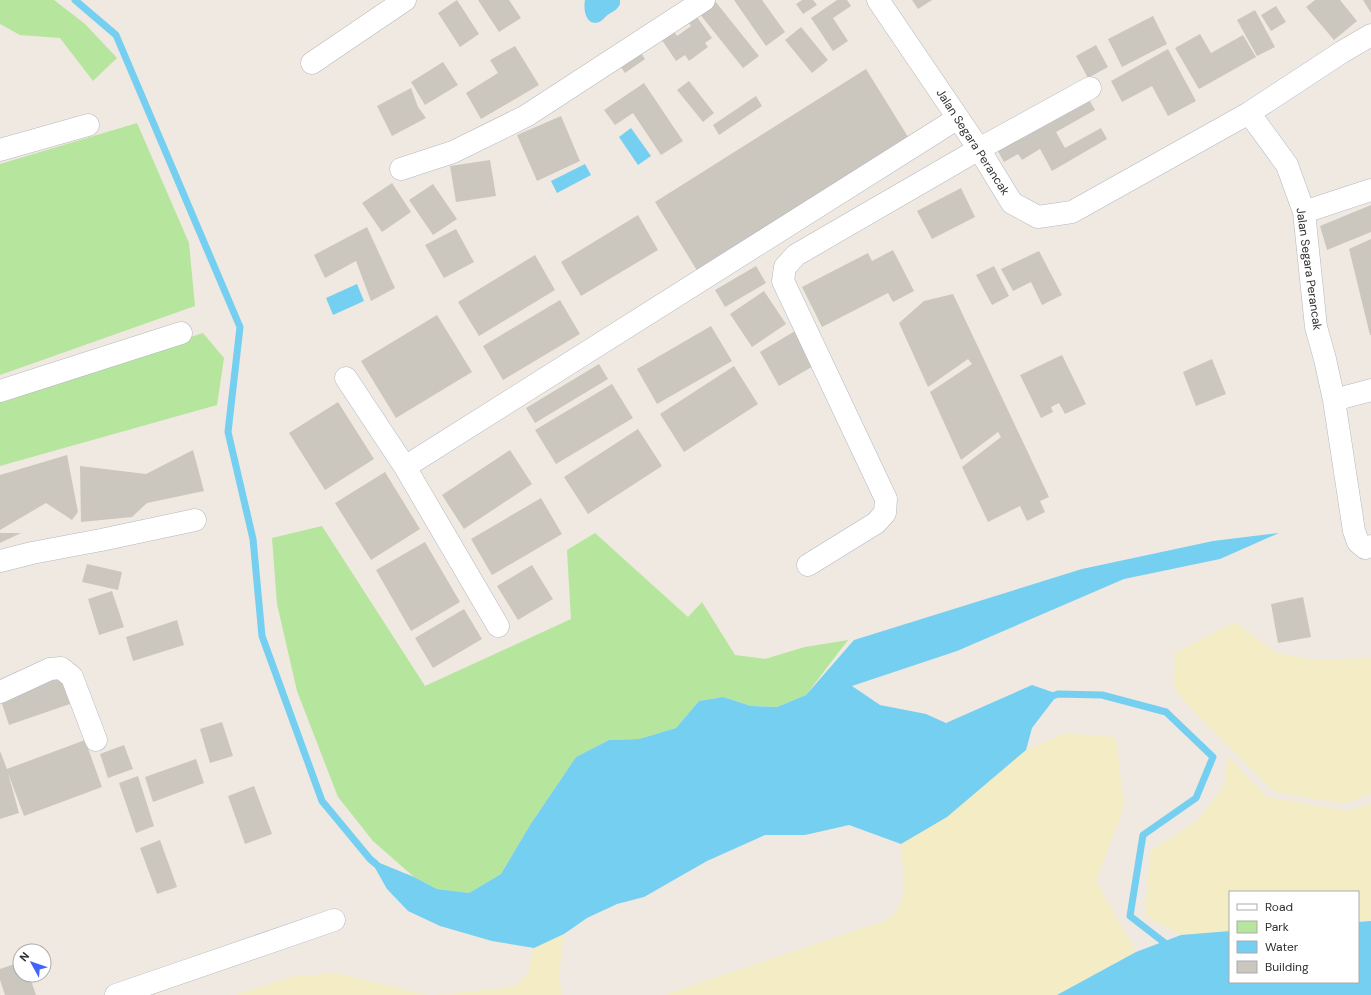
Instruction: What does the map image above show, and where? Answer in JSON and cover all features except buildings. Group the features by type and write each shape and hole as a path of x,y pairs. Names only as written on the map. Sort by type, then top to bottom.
{"street":[{"path":"312,63 405,0"},
{"path":"401,169 453,152 526,116 704,0"},
{"name":"Jalan Segara Perancak","path":"878,0 979,149 1012,203 1038,217 1072,212 1249,113 1342,52 1371,35"},
{"path":"808,565 876,523 885,513 886,499 783,281 785,267 796,255 979,149 1090,88"},
{"name":"Jalan Segara Perancak","path":"1249,113 1287,165 1304,212 1316,327 1334,400 1354,531 1358,542 1365,548 1371,546"},
{"path":"405,467 958,118"},
{"path":"0,150 88,125"},
{"path":"1304,212 1371,190"},
{"path":"0,391 181,333"},
{"path":"346,378 405,467 498,626"},
{"path":"1334,400 1371,390"},
{"path":"0,561 32,553 195,520"},
{"path":"0,692 50,669 61,668 72,677 96,740"},
{"path":"116,995 334,920"}],"green space":[{"path":"0,0 54,0 85,24 117,58 93,81 60,38 20,35 0,24"},
{"path":"137,123 189,243 195,306 0,375 0,164"},
{"path":"203,333 224,358 217,405 0,466 0,399"},
{"path":"322,526 425,686 571,619 567,550 595,533 688,617 702,602 735,655 765,659 805,647 848,640 806,695 777,707 751,706 723,697 699,701 676,728 639,739 609,740 576,757 530,825 501,874 469,893 437,889 414,877 373,841 338,797 297,691 277,604 272,538"}],"sand":[{"path":"1235,622 1276,653 1317,660 1371,658 1371,794 1344,804 1274,792 1192,710 1174,688 1175,653"},
{"path":"1065,733 1116,737 1124,807 1096,881 1136,952 1057,995 664,995 879,923 889,918 896,911 903,894 904,884 901,844 947,817 1026,750"},
{"path":"1228,756 1267,797 1348,811 1371,803 1371,920 1359,921 1359,891 1229,891 1229,931 1181,935 1145,916 1150,851 1198,820 1224,786"},
{"path":"564,934 560,972 562,995 433,995 514,987 528,973 534,948"},
{"path":"336,973 427,995 235,995 290,977"}],"water":[{"path":"585,0 620,0 620,4 617,9 602,21 595,23 588,20 586,16"},
{"path":"631,128 651,156 638,165 619,137"},
{"path":"585,164 591,175 557,193 551,181"},
{"path":"357,284 364,301 333,315 326,298"},
{"path":"1279,533 1220,559 1124,579 957,651 852,686 880,705 926,714 946,723 1032,685 1058,694 1032,728 1026,750 947,817 901,844 849,825 805,835 765,835 707,861 644,897 617,904 587,918 564,934 534,948 492,941 440,926 408,911 387,889 370,859 414,877 437,889 469,893 501,874 530,825 576,757 609,740 639,739 676,728 699,701 723,697 751,706 777,707 806,695 854,640 1082,569 1213,541"},
{"path":"1371,921 1371,995 1057,995 1136,952 1181,935 1229,931 1229,983 1359,983 1359,922"}],"waterway":[{"path":"75,0 116,35 240,327 228,432 253,539 262,636 322,801 370,859 376,864"},
{"path":"1050,697 1058,694 1102,695 1166,712 1213,757 1196,798 1143,835 1130,916 1170,947"}]}
